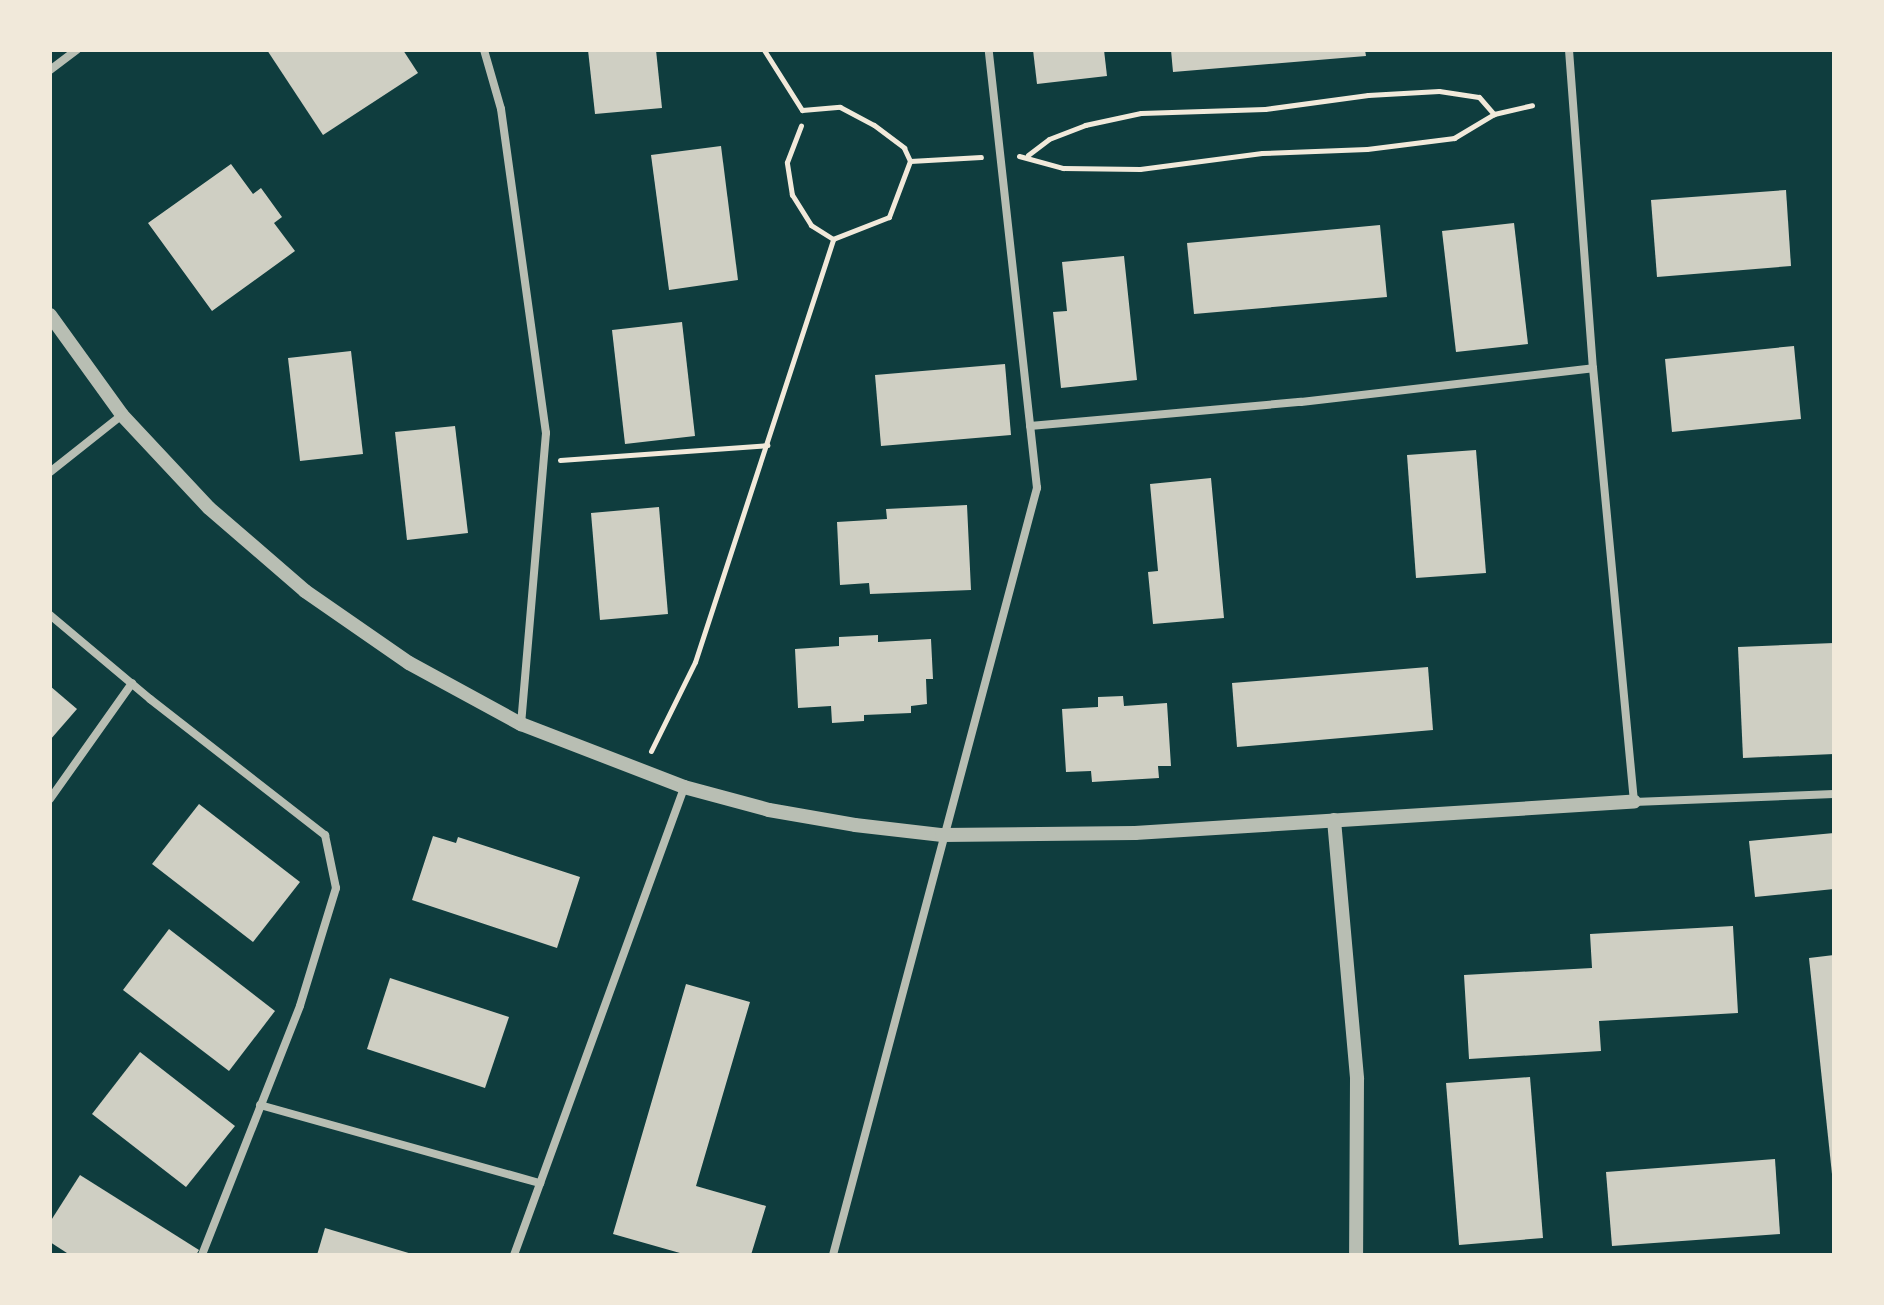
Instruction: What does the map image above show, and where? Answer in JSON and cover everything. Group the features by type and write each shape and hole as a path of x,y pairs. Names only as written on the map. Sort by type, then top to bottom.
{"street":[{"path":"50,70 77,50"},
{"path":"484,50 501,109 546,433 521,724"},
{"path":"833,1255 942,835 1037,488 989,50"},
{"path":"1569,50 1593,368 1634,802"},
{"path":"50,315 122,415 209,508 305,591 409,663 521,724 640,773 769,810 855,825 942,835 1135,833 1634,802 1834,794"},
{"path":"1030,426 1301,402 1593,368"},
{"path":"50,472 122,415"},
{"path":"50,615 325,835 336,888 300,1006 202,1255"},
{"path":"50,799 132,683"},
{"path":"514,1255 684,787"},
{"path":"1334,820 1357,1079 1356,1255"},
{"path":"260,1105 540,1183"}],"path":[{"path":"764,50 802,110 840,107 874,125 904,148 910,161 889,217 833,239"},
{"path":"1027,155 1049,139 1085,125 1141,113 1241,111 1439,91 1479,97 1494,114"},
{"path":"910,161 1027,155 1063,168 1140,169 1262,153 1367,149 1454,138 1494,114 1532,105"},
{"path":"801,126 787,162 792,195 811,225 833,239"},
{"path":"640,773 695,662 833,239"},
{"path":"556,461 767,445"}],"building":[{"path":"267,50 403,50 418,73 323,135"},
{"path":"588,50 656,50 662,108 595,114"},
{"path":"1033,50 1104,50 1107,76 1037,84"},
{"path":"1171,50 1365,50 1366,56 1173,72"},
{"path":"721,146 738,280 669,290 651,155"},
{"path":"231,164 253,194 261,188 282,217 274,223 295,251 212,311 148,223"},
{"path":"1786,190 1791,266 1657,277 1651,200"},
{"path":"1514,223 1528,344 1456,352 1442,231"},
{"path":"1380,225 1387,297 1194,314 1187,243"},
{"path":"1124,256 1137,380 1061,388 1053,312 1067,311 1062,262"},
{"path":"682,322 695,436 625,444 612,330"},
{"path":"1794,346 1801,419 1672,432 1665,359"},
{"path":"351,351 363,454 300,461 288,358"},
{"path":"1005,364 1011,435 881,446 875,375"},
{"path":"455,426 468,533 407,540 395,432"},
{"path":"1476,450 1486,573 1416,578 1407,455"},
{"path":"1211,478 1224,618 1153,624 1148,572 1158,571 1150,484"},
{"path":"967,505 971,590 870,594 869,583 840,585 837,522 887,519 886,509"},
{"path":"659,507 668,614 600,620 591,513"},
{"path":"878,635 878,642 931,639 933,679 926,679 927,704 911,706 911,713 864,715 864,721 832,723 831,706 798,708 795,649 839,646 839,637"},
{"path":"1834,643 1834,754 1743,758 1738,647"},
{"path":"1428,667 1433,730 1237,747 1232,683"},
{"path":"50,686 77,709 50,740"},
{"path":"1123,696 1124,706 1167,703 1171,766 1158,766 1159,778 1092,782 1091,771 1066,772 1062,709 1098,707 1098,697"},
{"path":"199,804 300,882 253,942 152,864"},
{"path":"1834,833 1834,889 1755,897 1749,841"},
{"path":"433,836 456,843 458,837 580,877 557,948 412,900"},
{"path":"1733,926 1738,1013 1599,1021 1601,1051 1469,1059 1464,975 1592,968 1590,934"},
{"path":"169,929 275,1011 229,1071 123,990"},
{"path":"1834,955 1834,1174 1832,1174 1809,958"},
{"path":"390,978 509,1017 485,1088 367,1049"},
{"path":"686,984 750,1002 696,1186 766,1206 751,1255 687,1255 613,1234"},
{"path":"140,1052 235,1126 186,1187 92,1114"},
{"path":"1530,1077 1543,1238 1459,1245 1446,1083"},
{"path":"1775,1159 1780,1234 1612,1246 1606,1172"},
{"path":"80,1175 199,1250 196,1255 70,1255 50,1242 50,1222"},
{"path":"325,1228 412,1254 412,1255 317,1255"}]}
